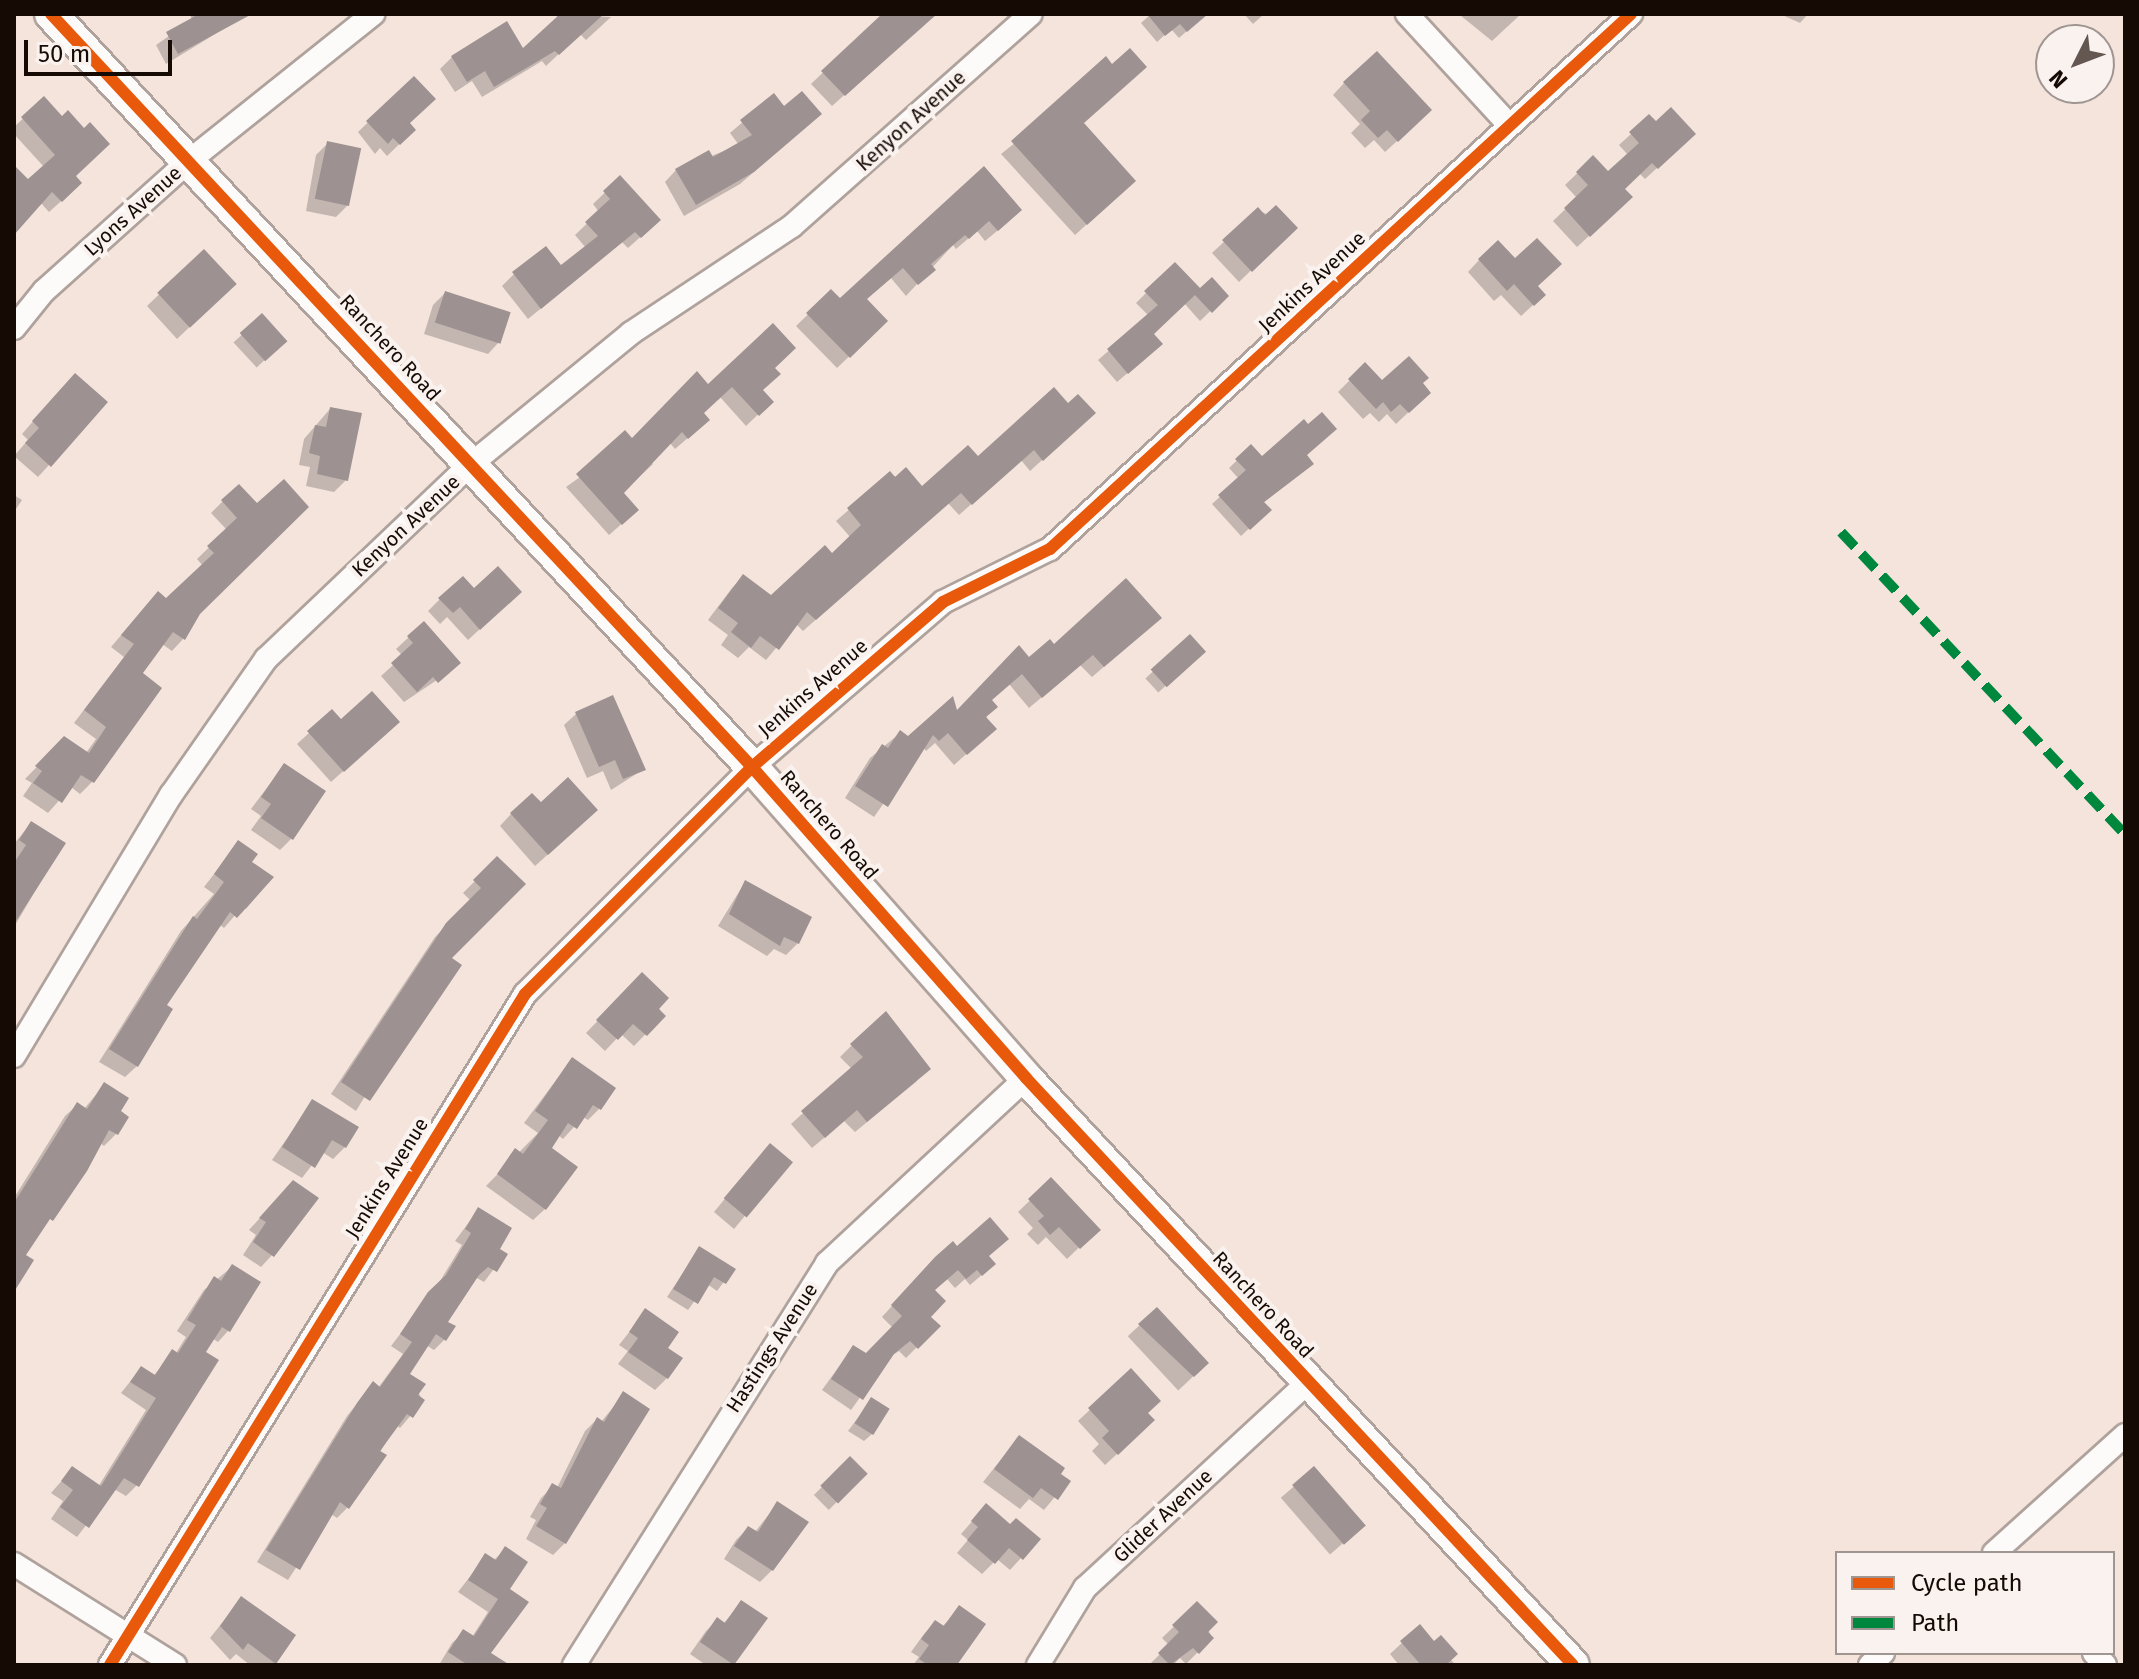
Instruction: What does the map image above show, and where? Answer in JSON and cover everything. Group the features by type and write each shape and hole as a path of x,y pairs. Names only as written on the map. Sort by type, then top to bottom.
{"main road":[{"name":"Ranchero Road","path":"51,14 752,767 1026,1078 1573,1665"}],"street":[{"name":"Lyons Avenue","path":"14,328 44,291 189,161 373,14"},
{"name":"Kenyon Avenue","path":"14,1056 171,795 266,659 470,465 631,333 792,226 1031,14"},
{"path":"1407,14 1509,125"},
{"name":"Jenkins Avenue","path":"110,1665 525,994 752,767 943,602 1050,549 1631,14"},
{"name":"Hastings Avenue","path":"574,1665 827,1263 1026,1078"},
{"name":"Glider Avenue","path":"1038,1665 1085,1588 1307,1383"},
{"path":"2001,1551 2125,1435"},
{"path":"14,1564 175,1665"}],"building":[{"path":"199,14 252,14 178,54 166,32"},
{"path":"560,14 604,14 559,55 555,51 494,87 485,71 467,82 451,56 507,21 523,48"},
{"path":"882,14 937,14 845,96 821,71"},
{"path":"1147,14 1208,14 1187,32 1180,24 1165,36"},
{"path":"1130,48 1147,67 1084,123 1136,181 1087,225 1011,141 1106,56 1112,64"},
{"path":"1377,51 1432,110 1398,142 1387,130 1378,138 1361,120 1370,111 1343,82"},
{"path":"414,76 436,99 410,123 416,130 400,145 393,138 388,144 366,121"},
{"path":"802,91 822,114 754,172 696,205 675,169 709,150 713,157 752,135 740,120 774,93 784,106"},
{"path":"44,96 62,116 68,110 84,128 90,122 110,144 76,176 82,183 62,202 52,192 14,235 14,165 28,179 55,155 21,117"},
{"path":"1671,107 1696,134 1658,169 1652,163 1625,189 1633,197 1590,237 1564,208 1588,185 1576,172 1593,155 1608,171 1639,143 1629,132 1649,114 1656,121"},
{"path":"327,141 361,148 349,206 315,199"},
{"path":"984,166 1022,210 998,231 989,221 969,239 965,235 931,264 936,270 918,285 903,268 867,299 888,321 850,358 806,313 831,289 840,298"},
{"path":"620,175 661,220 641,238 635,232 541,309 512,272 546,246 561,265 598,236 585,222 610,199 603,191"},
{"path":"1276,205 1298,228 1252,272 1222,240 1258,207 1265,215"},
{"path":"1537,238 1562,264 1538,286 1546,295 1534,306 1514,284 1507,291 1478,259 1498,240 1515,258"},
{"path":"204,249 237,284 190,328 157,293"},
{"path":"1175,262 1200,288 1212,277 1229,296 1212,313 1195,295 1154,334 1163,344 1128,374 1107,349 1158,305 1144,291"},
{"path":"445,291 511,312 500,344 435,322"},
{"path":"262,313 287,341 265,361 240,333"},
{"path":"773,323 796,348 775,368 781,374 763,390 774,402 759,416 732,387 704,413 710,420 688,439 682,432 624,493 639,510 622,525 576,474 625,430 632,438 697,371 708,384"},
{"path":"1409,356 1429,378 1423,383 1431,393 1409,413 1400,404 1391,412 1383,402 1376,409 1348,379 1365,362 1382,380"},
{"path":"75,373 108,402 51,467 25,443 39,428 32,421"},
{"path":"1054,387 1068,403 1078,394 1096,413 1043,461 1034,450 972,505 961,493 816,620 807,612 779,650 760,636 751,648 731,632 738,623 718,608 743,574 771,595 825,545 832,553 861,525 847,508 890,471 895,477 906,467 922,486 968,445 978,456"},
{"path":"330,407 362,413 348,481 317,474 320,456 309,453 315,425 326,427"},
{"path":"1322,412 1337,429 1307,455 1314,464 1264,502 1272,510 1250,530 1218,495 1246,470 1235,459 1251,444 1262,456 1304,419 1308,424"},
{"path":"284,479 309,507 200,614 185,640 173,632 143,673 162,688 94,783 81,775 62,803 33,783 42,771 35,766 64,736 89,753 106,727 84,710 134,644 121,635 158,591 166,598 214,553 207,546 237,518 221,500 239,484 257,503"},
{"path":"498,566 522,592 480,630 460,607 453,613 438,598 463,576 474,588"},
{"path":"1126,578 1162,618 1104,667 1093,655 1042,698 1022,674 992,700 998,707 986,717 997,729 967,755 948,733 939,741 933,735 888,807 855,786 882,744 888,748 900,730 908,736 953,696 957,710 1019,645 1029,657 1050,639 1054,644"},
{"path":"424,621 461,663 438,683 433,677 417,692 391,663 413,643 407,636"},
{"path":"1190,634 1206,652 1167,687 1151,669"},
{"path":"372,691 400,722 344,772 307,731 332,709 341,719"},
{"path":"613,695 646,770 623,779 615,760 599,767 575,712"},
{"path":"284,763 326,791 293,840 261,818 271,804 261,797"},
{"path":"568,777 598,810 548,855 510,813 532,793 541,802"},
{"path":"31,821 66,843 14,924 14,863 26,845 19,840"},
{"path":"238,840 258,854 252,862 274,877 237,918 230,912 167,1005 173,1009 138,1067 109,1049 193,916 197,919 224,882 214,874"},
{"path":"497,856 526,884 452,958 462,965 370,1101 341,1082 446,923 481,888 473,880"},
{"path":"745,880 812,917 799,944 784,937 780,946 729,914"},
{"path":"642,972 669,998 659,1009 666,1016 647,1036 633,1024 618,1040 596,1020"},
{"path":"886,1011 931,1069 867,1122 857,1110 825,1138 801,1111 863,1057 850,1044"},
{"path":"572,1057 616,1088 601,1110 593,1105 577,1129 568,1123 552,1148 578,1167 546,1210 497,1174 515,1148 523,1154 548,1120 535,1111"},
{"path":"104,1082 129,1098 121,1111 129,1117 118,1135 109,1130 87,1171 26,1255 34,1260 14,1292 14,1203 77,1102 87,1109"},
{"path":"312,1099 359,1127 346,1148 332,1140 315,1168 282,1147"},
{"path":"770,1143 793,1162 747,1217 724,1198"},
{"path":"1051,1177 1101,1230 1080,1249 1059,1227 1050,1235 1038,1221 1044,1216 1028,1199"},
{"path":"293,1180 319,1198 274,1257 253,1242 266,1222 259,1218"},
{"path":"478,1207 512,1228 500,1249 508,1254 497,1272 488,1267 479,1275 448,1322 456,1326 446,1341 436,1334 410,1374 426,1384 418,1395 425,1400 413,1418 407,1414 380,1451 387,1455 349,1509 340,1502 300,1570 266,1550 357,1403 373,1381 380,1387 412,1342 400,1334 428,1292 446,1275 471,1233 465,1229"},
{"path":"990,1217 1009,1239 989,1256 996,1264 982,1276 977,1270 966,1279 958,1270 935,1290 946,1301 931,1317 941,1326 918,1349 910,1341 894,1354 863,1400 831,1379 853,1345 866,1353 902,1316 891,1305 935,1257 953,1241 957,1246"},
{"path":"699,1246 736,1269 726,1284 714,1277 698,1304 673,1289"},
{"path":"232,1264 261,1282 230,1332 222,1327 206,1352 219,1360 139,1487 124,1478 89,1528 60,1507 73,1490 61,1481 72,1466 101,1486 156,1398 130,1382 141,1366 155,1375 172,1349 178,1353 196,1325 187,1320 214,1276 221,1281"},
{"path":"1157,1307 1209,1363 1194,1377 1138,1324"},
{"path":"645,1308 679,1332 668,1348 683,1358 668,1379 628,1352 638,1338 629,1332"},
{"path":"1131,1368 1161,1401 1148,1413 1155,1420 1118,1455 1102,1438 1109,1431 1088,1408"},
{"path":"623,1391 650,1409 566,1544 536,1526 547,1508 540,1504 552,1483 561,1488 597,1417 604,1422"},
{"path":"871,1397 890,1409 873,1435 855,1423"},
{"path":"1019,1435 1065,1468 1061,1474 1071,1481 1058,1500 1041,1488 1033,1498 994,1469"},
{"path":"850,1456 868,1474 838,1503 820,1486"},
{"path":"1314,1466 1366,1526 1344,1545 1292,1485"},
{"path":"777,1501 809,1522 773,1571 734,1546 748,1526 758,1532"},
{"path":"986,1503 1010,1524 1016,1518 1041,1539 1023,1560 1009,1548 995,1564 967,1540 978,1527 971,1521"},
{"path":"505,1546 528,1562 510,1589 529,1602 491,1653 510,1665 468,1665 448,1652 463,1629 474,1636 498,1599 468,1580 485,1553 496,1560"},
{"path":"241,1596 296,1635 276,1664 248,1643 243,1650 220,1626"},
{"path":"741,1600 768,1618 734,1665 700,1642 717,1617 725,1623"},
{"path":"1197,1601 1218,1622 1208,1632 1214,1638 1199,1654 1193,1648 1170,1665 1158,1653 1179,1632 1172,1625"},
{"path":"959,1605 986,1624 957,1665 928,1665 919,1659 929,1645 921,1639 935,1620 944,1626"},
{"path":"1420,1624 1434,1641 1441,1635 1458,1654 1446,1665 1421,1665 1400,1641"}],"marked path":[{"path":"1841,532 2125,834"}],"cycle path":[{"path":"51,14 752,767 1026,1078 1573,1665"},
{"path":"110,1665 525,994 752,767 943,602 1050,549 1631,14"}]}
